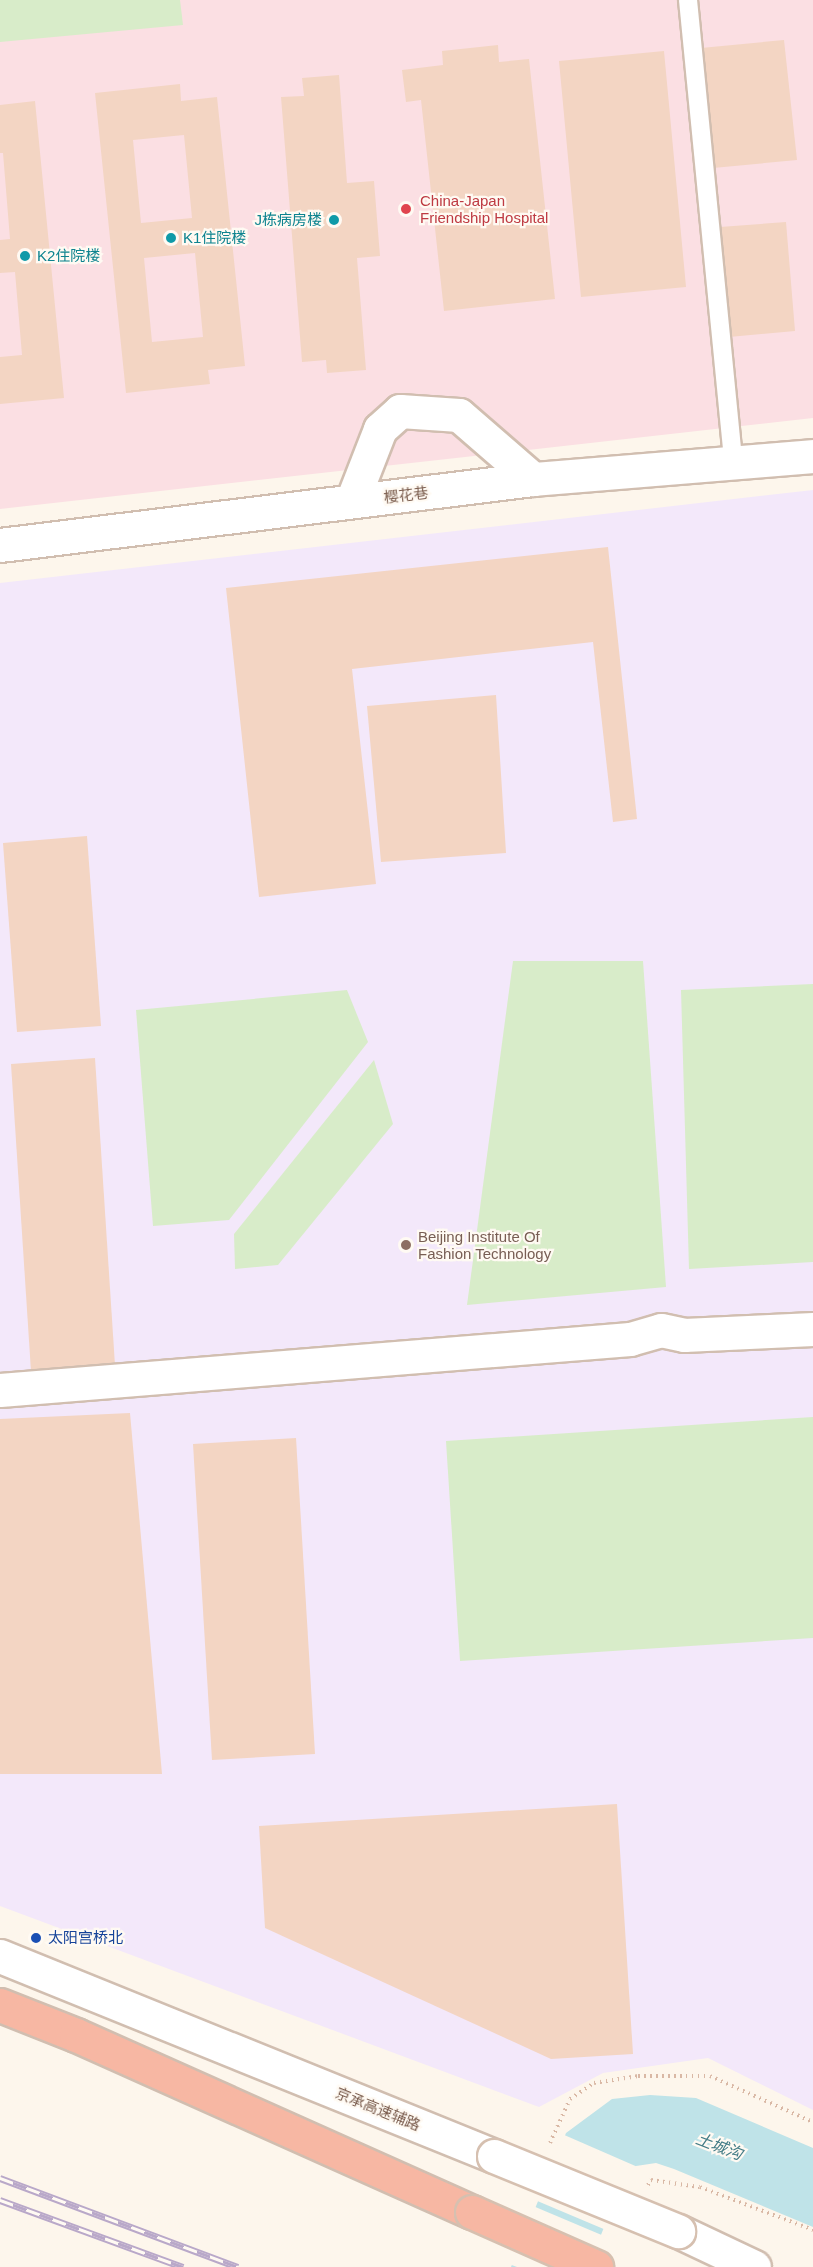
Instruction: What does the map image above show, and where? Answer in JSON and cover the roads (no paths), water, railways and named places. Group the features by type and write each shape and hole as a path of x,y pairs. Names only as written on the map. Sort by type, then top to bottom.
{"highway":[{"path":"0,1986 76,2035"},
{"path":"0,2005 76,2035 596,2267"}],"street":[{"path":"352,501 380,429 400,411 459,415 533,479"},
{"name":"樱花巷","path":"0,544 533,479 813,456"},
{"path":"0,1390 630,1339 661,1330 684,1335 813,1329"},
{"name":"京承高速辅路","path":"0,1956 678,2231 754,2267"}],"lane":[{"path":"688,0 733,463"}],"water":[{"name":"土城沟","path":"650,2095 696,2098 813,2148 813,2227 656,2163 636,2166 624,2178 588,2267 511,2267 566,2133 612,2099"}],"railway":[{"path":"0,2178 238,2267"},
{"path":"0,2200 183,2267"}],"place":[{"name":"China-Japan Friendship Hospital","path":"406,209"},
{"name":"J栋病房楼","path":"334,220"},
{"name":"K1住院楼","path":"171,238"},
{"name":"K2住院楼","path":"25,256"},
{"name":"Beijing Institute Of Fashion Technology","path":"406,1245"},
{"name":"太阳宫桥北","path":"36,1938"}]}
